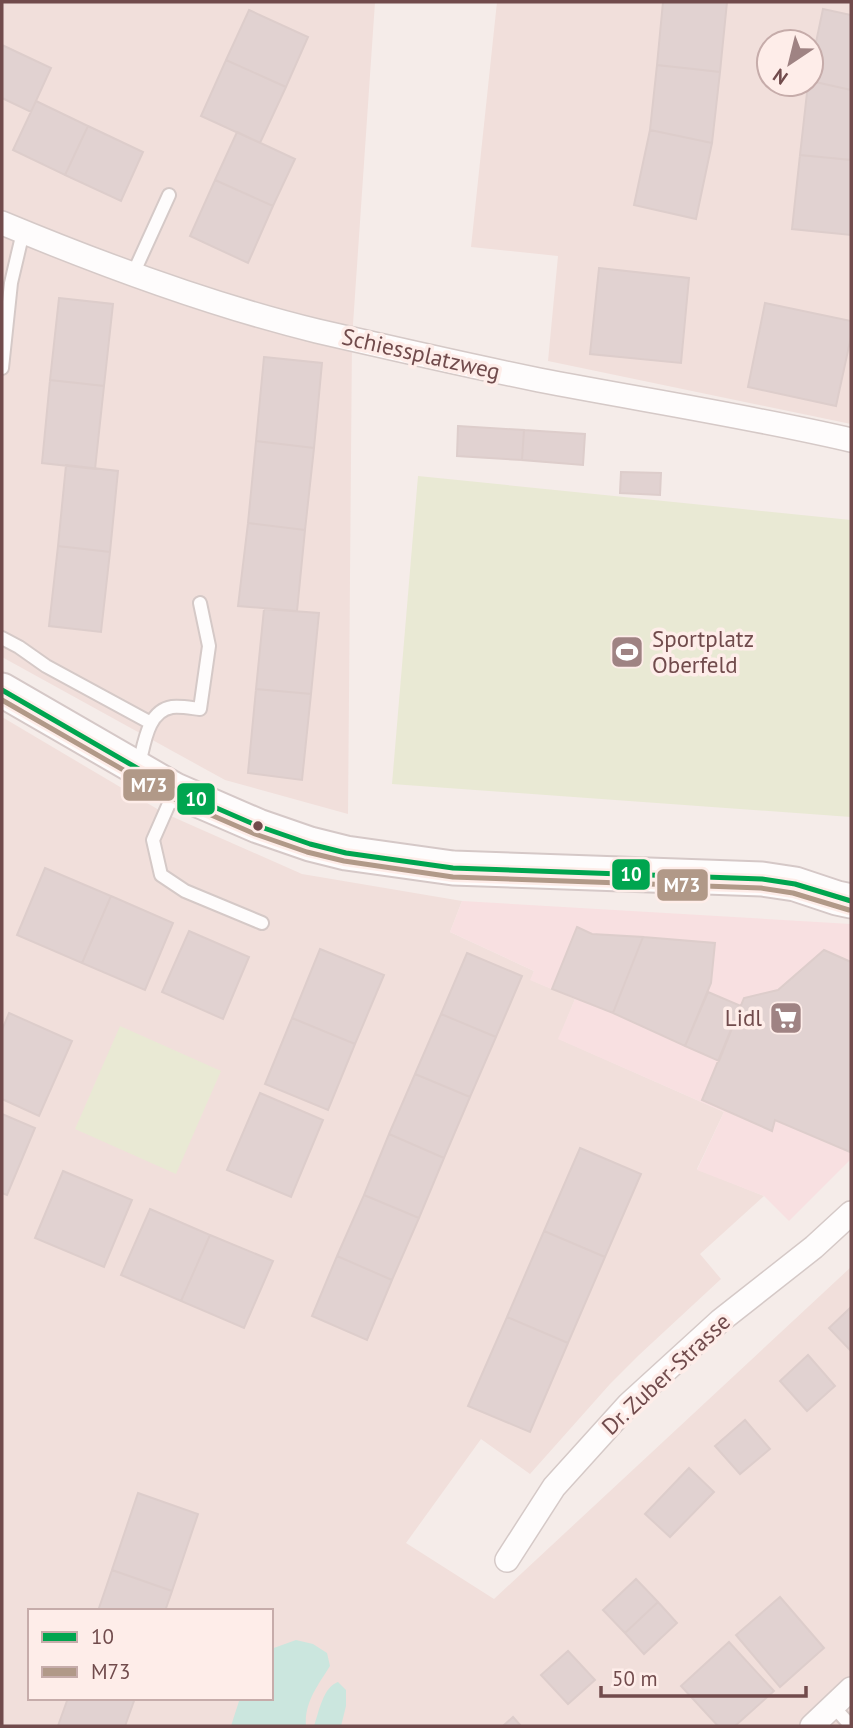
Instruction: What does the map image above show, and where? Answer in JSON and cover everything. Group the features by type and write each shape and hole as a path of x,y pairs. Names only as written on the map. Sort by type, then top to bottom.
{"main road":[{"path":"2,690 176,790 258,827 346,853 453,868 762,879 795,884 851,901"},
{"path":"795,884 851,882"}],"street":[{"name":"Schiessplatzweg","path":"12,227 134,274 315,330 537,379 851,440"},
{"name":"Dr. Zuber-Strasse","path":"507,1560 554,1487 629,1404 720,1321 814,1247 851,1213"},
{"path":"812,1726 851,1689"}],"lane":[{"path":"134,274 169,195"},
{"path":"2,368 11,283 12,227"},
{"path":"138,768 151,723 157,715 173,707 200,709 209,646 200,603"},
{"path":"2,638 46,666 151,723"},
{"path":"176,790 153,840 161,875 186,891 262,923"},
{"path":"833,1706 851,1726"}],"shaded area":[{"path":"2,2 375,2 352,339 348,814 225,780 2,657"},
{"path":"497,2 851,2 851,424 548,361 558,256 471,247"},
{"path":"2,717 164,813 302,874 462,901 450,932 534,971 531,980 575,999 559,1039 724,1112 697,1169 764,1196 700,1254 721,1279 610,1384 530,1474 481,1439 406,1543 494,1599 851,1267 851,1726 2,1726"},
{"path":"462,901 851,924 851,1159 789,1221 764,1196 697,1170 724,1112 558,1039 575,999 530,980 534,971 450,932"}],"green space":[{"name":"Sportplatz Oberfeld","path":"418,476 851,520 851,817 392,784"},
{"path":"120,1026 221,1071 176,1174 75,1129"}],"water":[{"path":"296,1640 313,1644 327,1653 330,1666 310,1702 306,1726 231,1726 239,1700 273,1700 273,1648"},
{"path":"338,1682 346,1690 346,1706 341,1726 314,1726 325,1694"}],"building":[{"path":"663,2 727,2 720,72 657,65"},
{"path":"823,9 851,15 851,90 825,84 825,28 819,28"},
{"path":"249,10 308,37 286,87 226,60"},
{"path":"2,45 51,68 31,112 2,98"},
{"path":"226,60 286,87 260,143 201,116"},
{"path":"657,65 720,72 712,143 650,130"},
{"path":"825,84 851,90 851,160 800,155 806,98 825,98"},
{"path":"36,101 88,126 65,175 13,150"},
{"path":"88,126 143,152 121,201 65,175"},
{"path":"650,130 712,143 696,219 634,205"},
{"path":"237,132 295,159 273,206 215,180"},
{"path":"800,155 851,160 851,235 792,229"},
{"path":"215,180 273,206 248,263 190,236"},
{"path":"599,268 689,278 681,363 590,354"},
{"path":"59,298 113,304 104,386 50,380"},
{"path":"765,303 851,321 851,337 836,406 748,387"},
{"path":"264,357 322,363 314,448 256,441"},
{"path":"50,380 104,386 95,469 42,463"},
{"path":"458,426 524,430 522,460 457,456"},
{"path":"524,430 585,434 583,465 522,460"},
{"path":"256,441 314,448 305,530 248,523"},
{"path":"66,465 118,471 110,552 58,546"},
{"path":"621,472 661,473 660,495 620,493"},
{"path":"248,523 305,530 297,611 238,606"},
{"path":"58,546 110,552 101,632 49,626"},
{"path":"264,609 319,613 311,694 256,689"},
{"path":"256,689 311,694 302,780 248,773"},
{"path":"45,868 111,896 82,963 17,935"},
{"path":"111,896 173,923 145,990 82,963"},
{"path":"577,927 592,934 643,937 613,1013 552,989"},
{"path":"189,931 249,957 223,1019 162,992"},
{"path":"643,937 715,943 711,983 685,1046 613,1013"},
{"path":"320,949 384,975 355,1044 292,1018"},
{"path":"824,950 851,962 850,1152 775,1120 772,1131 702,1100 744,998 778,990"},
{"path":"467,953 522,976 496,1037 441,1014"},
{"path":"708,992 741,1006 719,1061 685,1046"},
{"path":"9,1013 72,1041 39,1116 2,1099 2,1030"},
{"path":"441,1014 496,1037 470,1097 415,1074"},
{"path":"292,1018 355,1044 328,1110 265,1084"},
{"path":"415,1074 470,1097 444,1158 389,1134"},
{"path":"260,1093 323,1120 291,1197 227,1170"},
{"path":"2,1114 35,1128 7,1195 2,1193"},
{"path":"389,1134 444,1158 419,1218 364,1195"},
{"path":"580,1148 641,1174 605,1257 544,1231"},
{"path":"63,1171 132,1200 104,1267 35,1238"},
{"path":"364,1195 419,1218 392,1280 337,1256"},
{"path":"150,1209 210,1235 181,1301 121,1275"},
{"path":"544,1231 605,1257 568,1343 507,1317"},
{"path":"210,1235 273,1261 244,1328 181,1301"},
{"path":"337,1256 392,1280 367,1340 312,1316"},
{"path":"851,1307 851,1351 829,1328"},
{"path":"507,1317 568,1343 530,1432 468,1406"},
{"path":"808,1355 835,1386 807,1411 780,1381"},
{"path":"745,1420 770,1449 740,1474 715,1446"},
{"path":"689,1468 714,1492 670,1537 645,1514"},
{"path":"138,1493 198,1514 172,1591 112,1570"},
{"path":"112,1570 172,1591 166,1609 99,1609"},
{"path":"636,1579 658,1602 625,1633 603,1610"},
{"path":"780,1597 824,1648 780,1687 736,1635"},
{"path":"658,1602 677,1623 644,1654 625,1633"},
{"path":"729,1642 774,1691 735,1726 718,1726 681,1686"},
{"path":"568,1651 595,1680 568,1704 541,1675"},
{"path":"67,1700 134,1700 125,1726 58,1726"},
{"path":"513,1717 521,1726 503,1726"}],"transit line":[{"name":"10","path":"2,690 175,790 258,826 346,853 453,868 762,879 795,884 851,901"},
{"name":"M73","path":"2,700 172,798 255,834 307,852 344,861 453,877 761,888 793,893 849,910"}],"place":[{"name":"Sportplatz Oberfeld","path":"627,652"},
{"name":"Lidl","path":"786,1018"}]}
